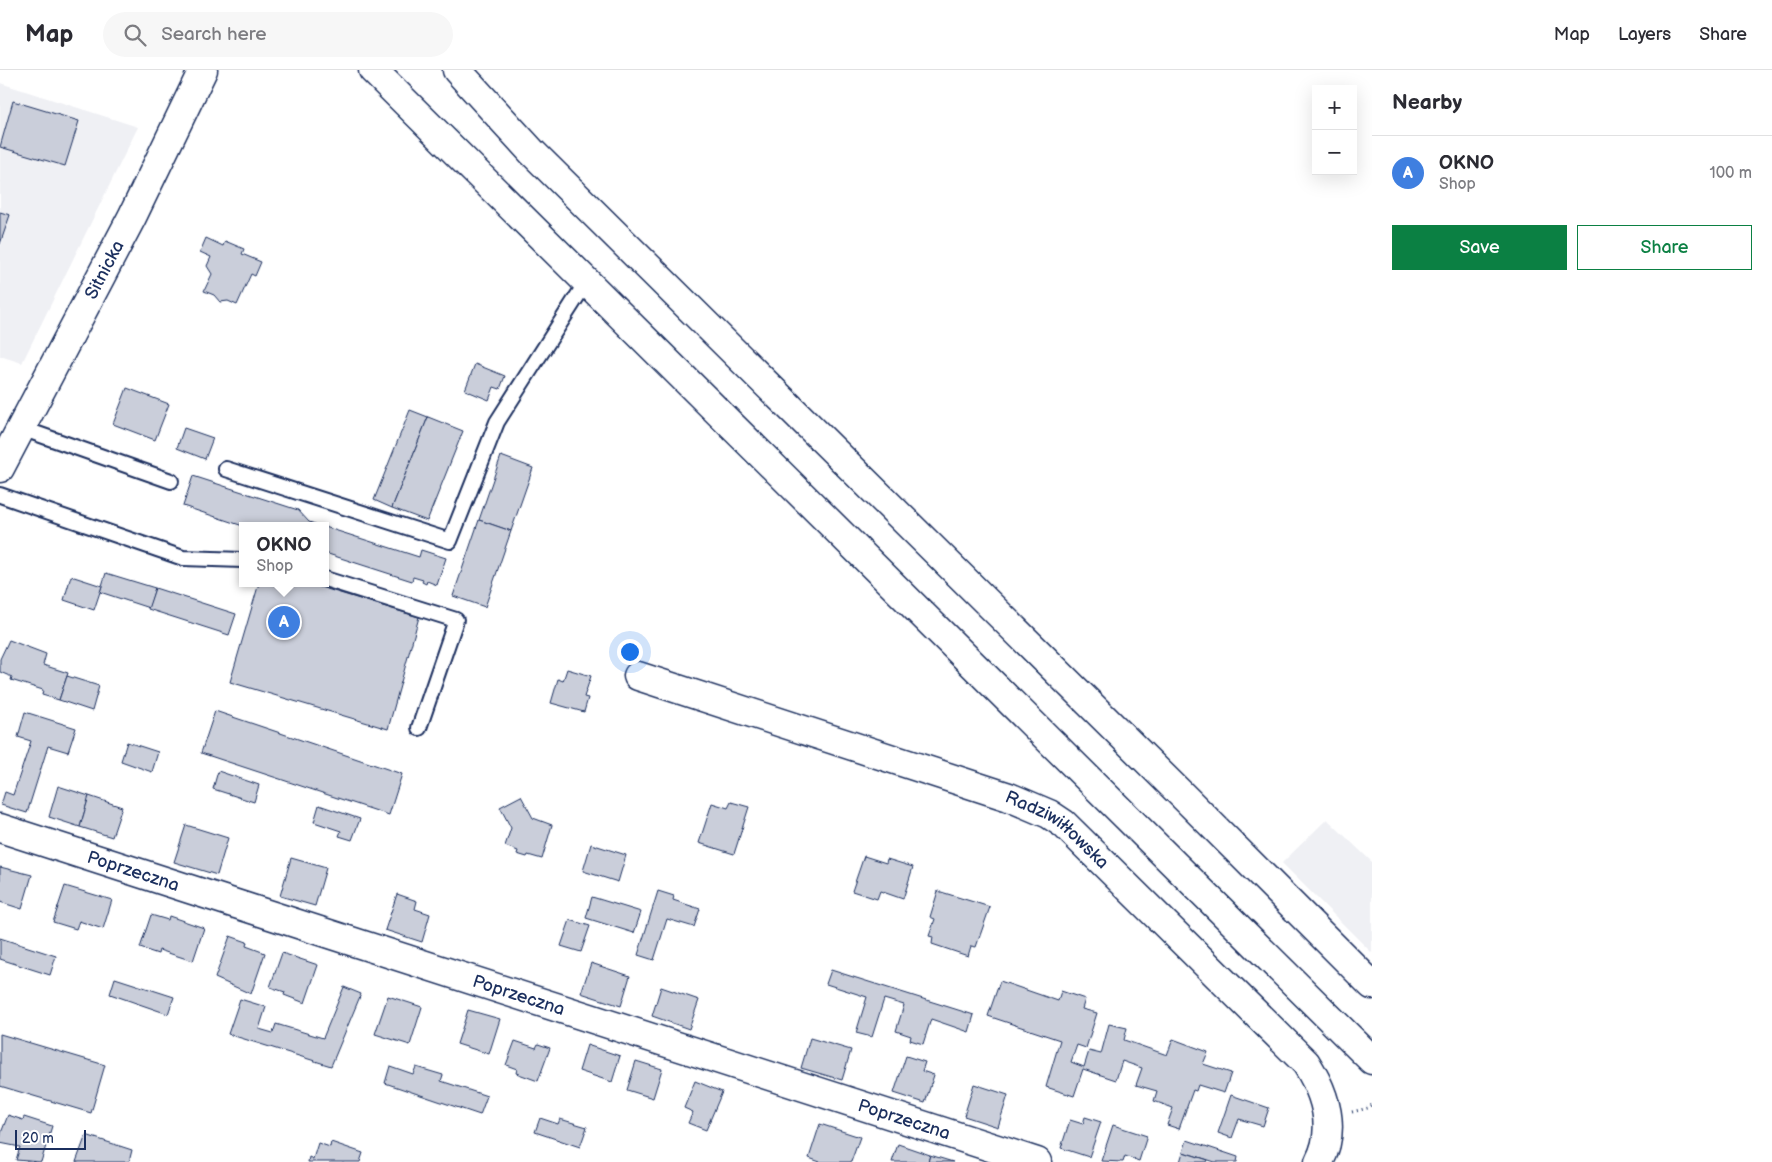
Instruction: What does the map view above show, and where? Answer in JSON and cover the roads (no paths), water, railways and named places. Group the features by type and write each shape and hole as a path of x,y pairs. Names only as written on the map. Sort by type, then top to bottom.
{"street":[{"name":"Sitnicka","path":"0,468 128,224 203,70"},
{"path":"373,70 1372,1060"},
{"path":"456,70 532,152 1188,800 1372,985"},
{"name":"Radziwiłłowska","path":"638,676 1009,797 1049,814 1064,824 1306,1063 1317,1080 1328,1113 1329,1129 1319,1162"},
{"name":"Poprzeczna","path":"0,828 1036,1162"}],"lane":[{"path":"226,469 450,542 497,422 587,281"},
{"path":"21,428 171,480"},
{"path":"0,495 183,558 239,560"},
{"path":"329,580 456,620 419,728"}],"place":[{"name":"OKNO","path":"284,622"}]}
